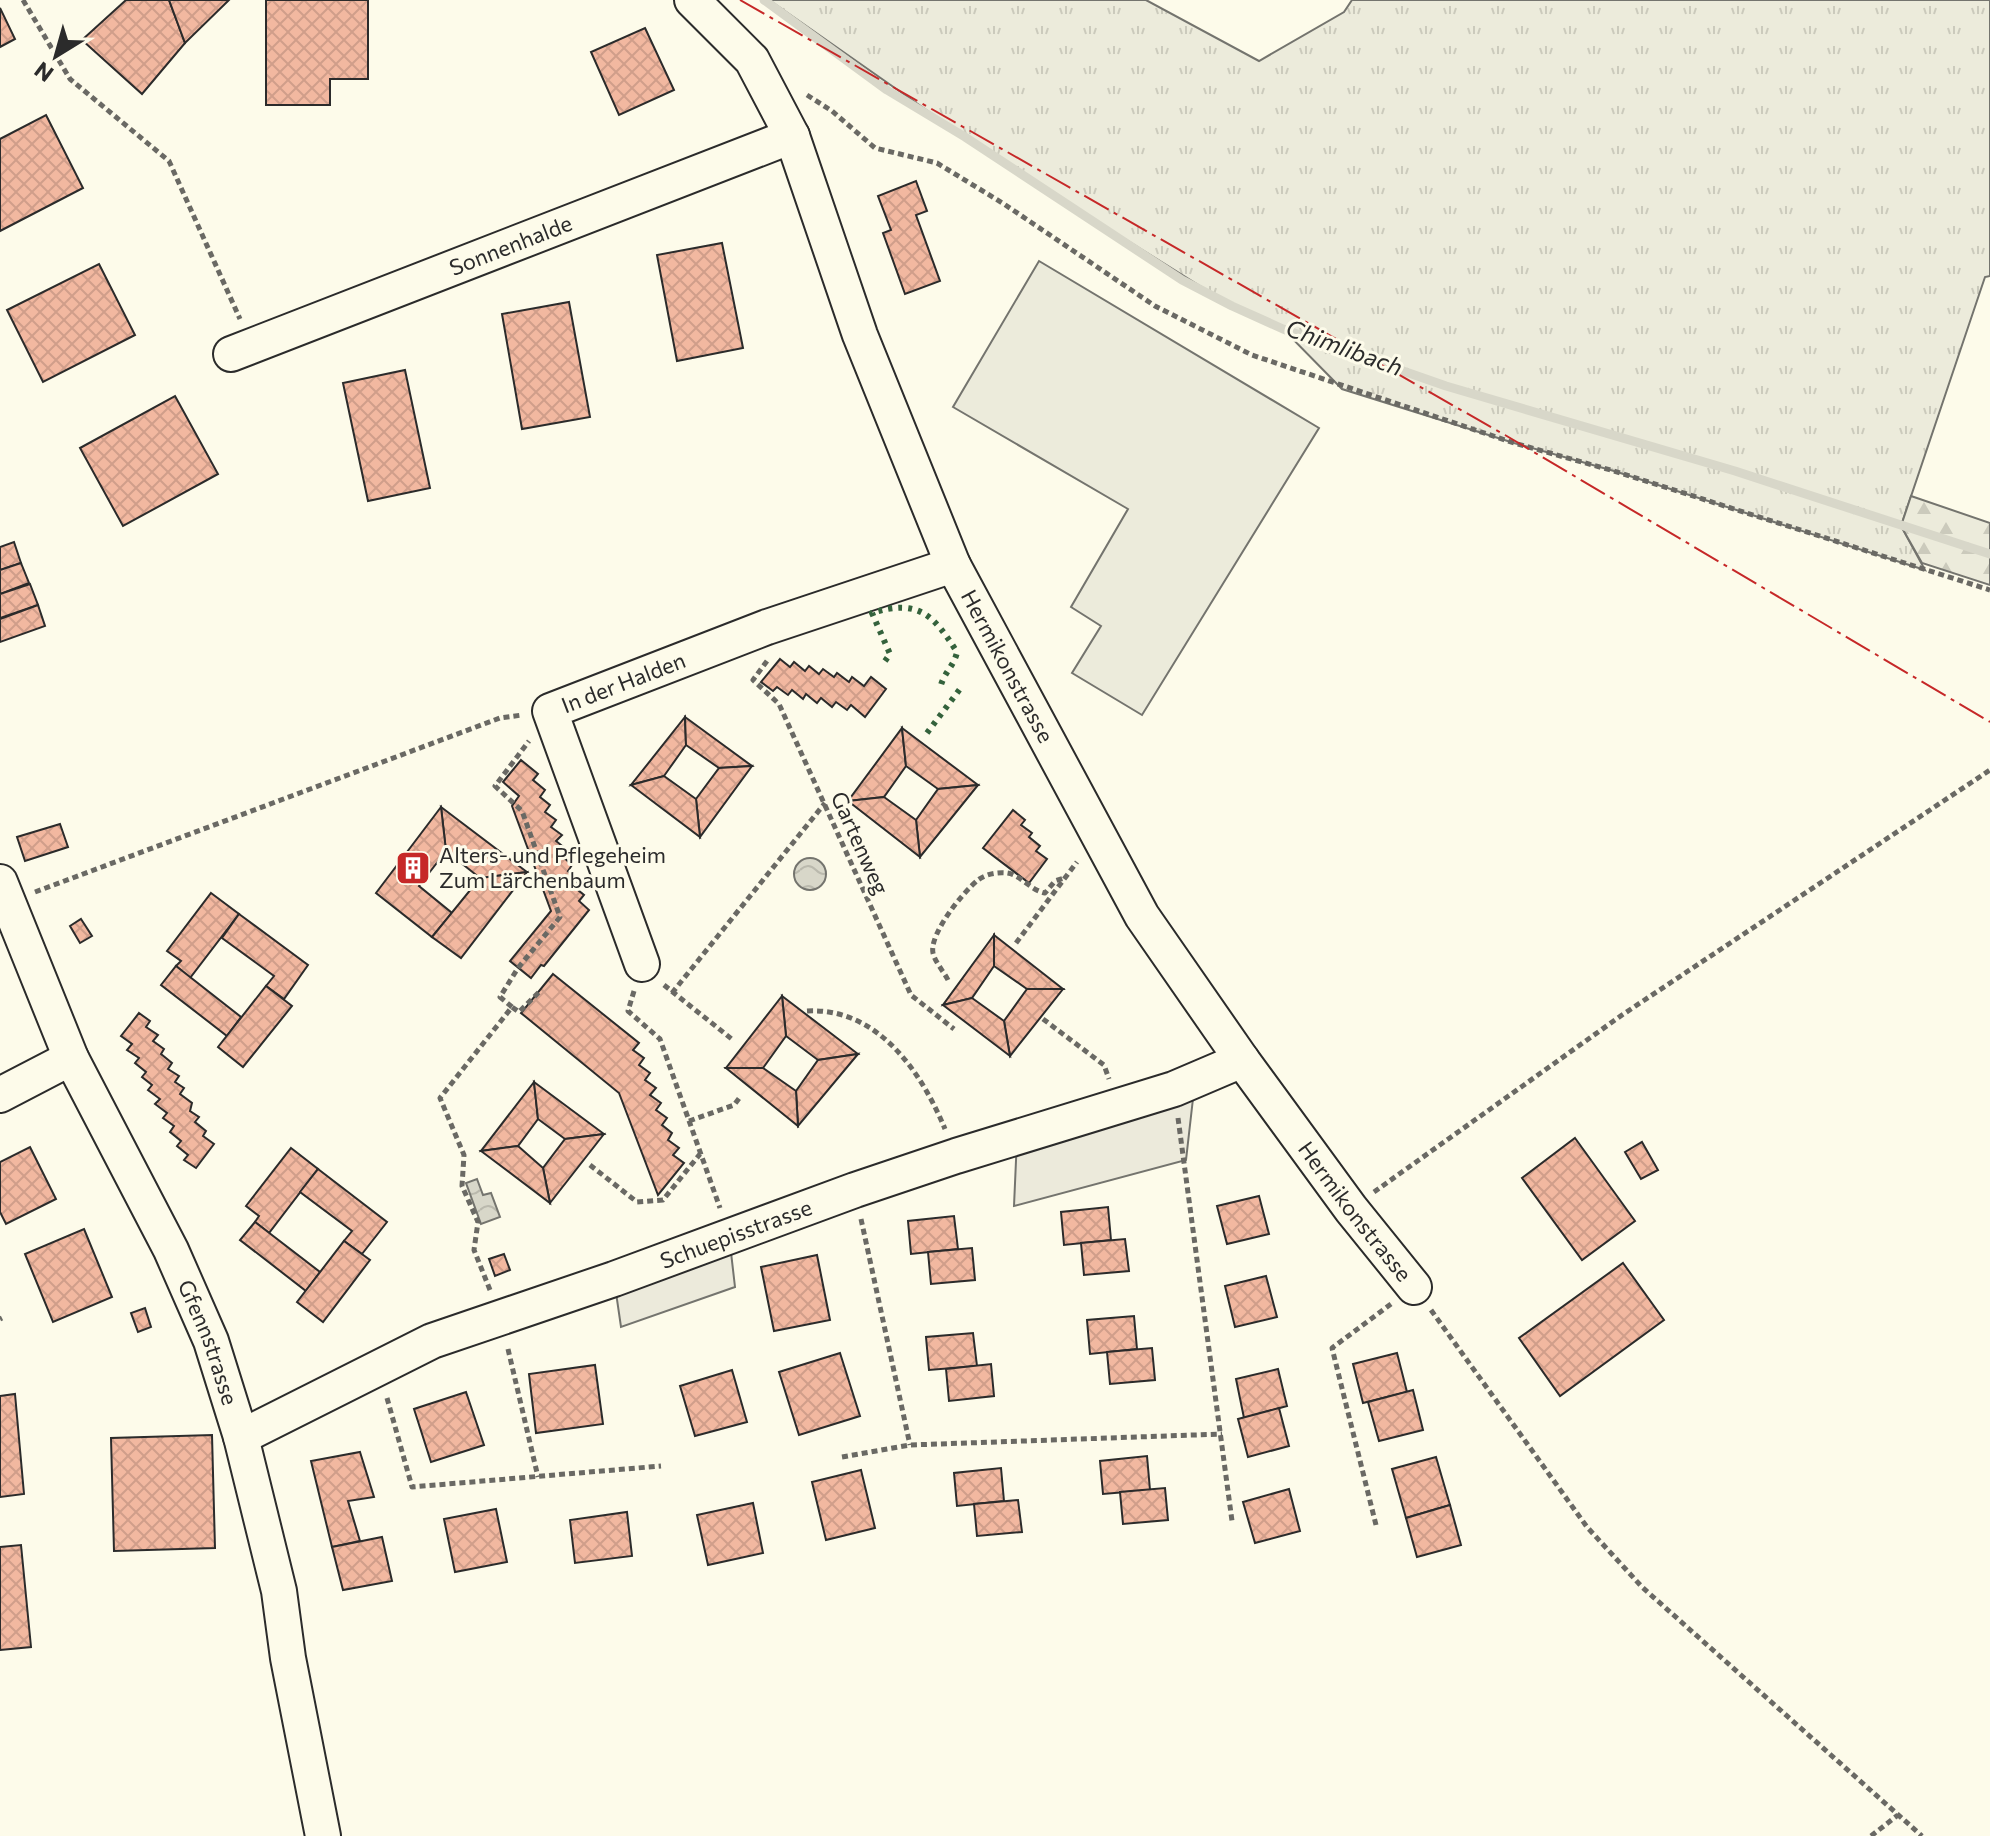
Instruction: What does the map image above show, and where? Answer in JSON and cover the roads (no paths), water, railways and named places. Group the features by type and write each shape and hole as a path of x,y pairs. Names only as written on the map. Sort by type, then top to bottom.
{"street":[{"name":"Hermikonstrasse","path":"692,0 752,60 792,136 860,335 953,565 1097,836 1142,916 1242,1060 1351,1209 1414,1287"},
{"name":"Sonnenhalde","path":"242,350 792,136"},
{"name":"In der Halden","path":"642,964 550,711 767,627 953,565"},
{"name":"Gfennstrasse","path":"4,892 71,1058 171,1250 211,1341 241,1437 279,1591 288,1658 323,1836"},
{"path":"0,1095 71,1058"},
{"name":"Schuepisstrasse","path":"241,1437 432,1341 614,1279 855,1190 1174,1089 1242,1060"}],"water":[{"path":"810,858 822,862 826,874 822,886 810,890 798,886 794,874 798,862"},
{"path":"477,1179 483,1195 491,1193 500,1217 481,1224 466,1183"}],"waterway":[{"name":"Chimlibach","path":"764,0 887,90 965,137 1182,280 1232,306 1283,329 1446,386 1735,471 1990,554"}],"place":[{"name":"Alters- und Pflegeheim Zum Lärchenbaum","path":"413,868"}]}
